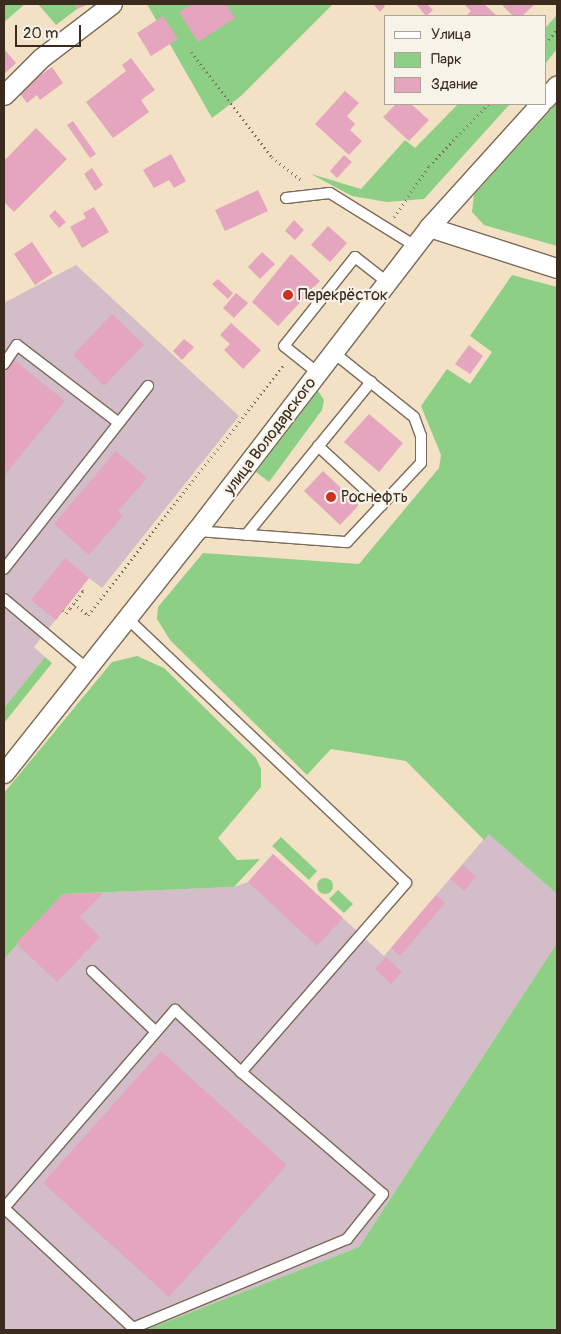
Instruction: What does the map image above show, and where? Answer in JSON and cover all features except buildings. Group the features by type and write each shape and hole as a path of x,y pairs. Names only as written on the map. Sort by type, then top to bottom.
{"street":[{"path":"4,95 41,58 112,4"},
{"path":"546,98 557,85"},
{"name":"улица Володарского","path":"4,772 86,668 128,619 429,227 539,105"},
{"path":"429,227 557,268"}],"lane":[{"path":"286,198 330,193 415,246"},
{"path":"318,373 284,346 356,257 387,282"},
{"path":"4,364 17,345 120,423"},
{"path":"196,531 347,542 421,462 421,436 414,417 334,352"},
{"path":"246,535 371,382"},
{"path":"4,569 148,386"},
{"path":"318,446 382,506"},
{"path":"4,598 86,668"},
{"path":"128,619 406,883 240,1072"},
{"path":"92,971 156,1032"},
{"path":"175,1010 240,1072 383,1194 347,1239 133,1328 4,1208 175,1010"}],"path":[{"path":"546,42 557,30"},
{"path":"191,52 272,157"},
{"path":"386,228 429,166 487,105"},
{"path":"74,603 88,615 245,416"},
{"path":"64,610 66,613 74,603 83,591 80,589"}],"shaded area":[{"path":"76,265 239,416 102,588 89,578 34,647 45,657 4,708 4,303"},
{"path":"489,833 557,894 557,943 359,1247 145,1330 4,1330 4,959 63,894 234,887 248,882 273,854 384,956"}],"green space":[{"path":"4,4 25,4 4,22"},
{"path":"38,4 75,4 77,9 56,25"},
{"path":"147,4 333,4 241,96 212,118"},
{"path":"557,15 557,49 546,63 546,27"},
{"path":"557,103 557,246 484,225 472,212 474,195"},
{"path":"457,105 509,105 424,199 387,202 352,196 311,174 361,189 405,140 415,148"},
{"path":"512,275 557,287 557,894 489,834 484,840 406,761 331,749 307,775 170,640 157,619 158,607 203,553 359,564 439,468 441,455 421,406 447,369 470,384 492,352 470,336"},
{"path":"318,391 324,400 322,410 269,482 256,472"},
{"path":"137,656 164,668 256,758 261,769 261,787 218,838 237,860 260,859 234,887 63,894 4,959 4,793 112,662"},
{"path":"45,657 52,663 4,723 4,708"},
{"path":"281,837 317,871 309,880 272,846"},
{"path":"325,878 331,880 333,886 331,892 325,894 319,892 317,886 319,880"},
{"path":"338,890 353,904 344,913 329,899"},
{"path":"557,943 557,1330 145,1330 359,1247"}],"place":[{"name":"Перекрёсток","path":"288,295"},
{"name":"Роснефть","path":"331,497"}]}
